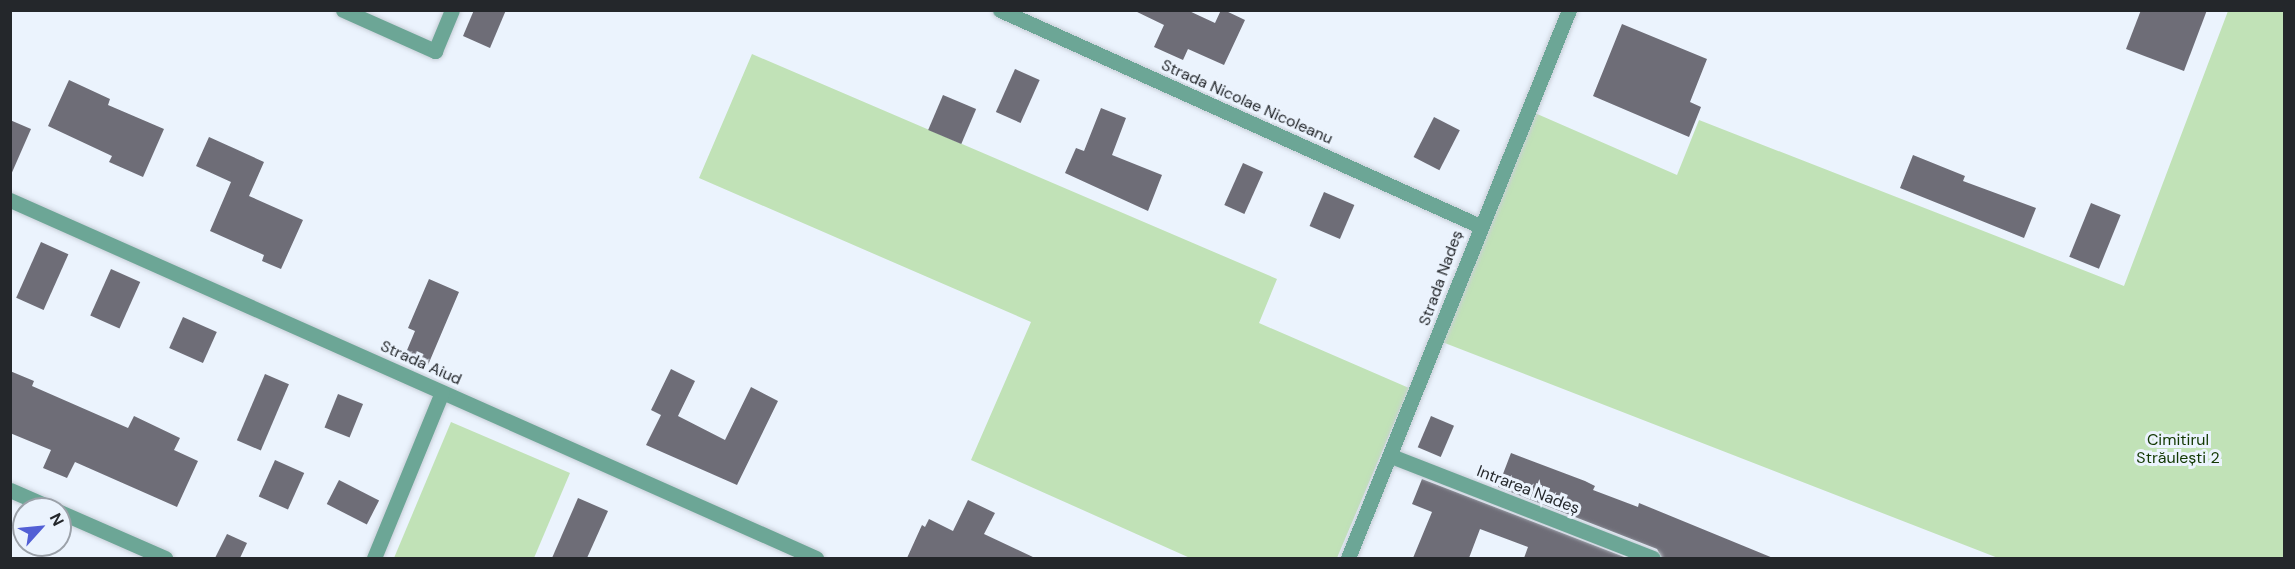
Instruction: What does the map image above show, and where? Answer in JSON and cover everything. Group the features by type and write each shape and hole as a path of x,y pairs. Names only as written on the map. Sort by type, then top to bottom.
{"street":[{"path":"343,10 435,51 452,10"},
{"name":"Strada Nicolae Nicoleanu","path":"1000,10 1480,226"},
{"name":"Strada Nadeș","path":"1348,558 1569,10"},
{"name":"Strada Aiud","path":"10,200 816,558"},
{"path":"374,558 442,392"},
{"name":"Intrarea Nadeș","path":"1391,456 1653,558"},
{"path":"10,489 28,497"},
{"path":"72,517 165,558"}],"green space":[{"name":"Cimitirul Străulești 2","path":"2228,11 2284,11 2284,558 1998,558 1437,340 1528,110 1677,175 1699,120 2124,286"},
{"path":"752,54 1277,279 1259,323 1409,388 1337,558 1190,558 971,460 1031,322 699,178"},
{"path":"451,422 570,473 534,558 394,558"}],"building":[{"path":"474,10 506,10 490,48 463,36"},
{"path":"1133,10 1187,10 1215,23 1221,10 1224,10 1245,20 1224,65 1188,49 1183,60 1154,47 1164,25"},
{"path":"2141,10 2207,10 2184,71 2126,49"},
{"path":"1622,24 1707,59 1690,102 1701,107 1689,137 1593,96"},
{"path":"1015,69 1040,80 1021,123 996,112"},
{"path":"69,80 110,99 108,105 164,129 143,177 109,162 112,156 48,126"},
{"path":"943,95 976,109 961,144 928,130"},
{"path":"1101,108 1126,118 1112,155 1162,175 1148,211 1065,173 1076,148 1084,151"},
{"path":"1434,117 1460,130 1439,170 1414,157"},
{"path":"10,120 31,129 10,177"},
{"path":"209,137 264,162 249,196 303,220 281,269 262,261 264,255 210,231 231,182 196,166"},
{"path":"1913,155 1965,176 1963,181 2036,208 2024,238 1900,188"},
{"path":"1243,163 1263,172 1244,214 1224,205"},
{"path":"1324,192 1354,205 1340,239 1310,226"},
{"path":"2091,203 2121,215 2099,269 2069,257"},
{"path":"41,242 68,254 44,310 16,298"},
{"path":"111,269 140,282 119,329 90,316"},
{"path":"429,279 459,292 428,365 405,355 415,331 408,328"},
{"path":"183,317 217,332 203,363 169,348"},
{"path":"671,369 695,381 678,416 725,440 751,387 778,401 737,485 646,445 661,415 651,410"},
{"path":"10,371 34,381 32,386 128,428 134,416 180,438 174,450 198,461 177,507 75,462 67,478 43,468 51,450 10,433"},
{"path":"265,374 289,384 261,450 237,440"},
{"path":"338,394 363,404 350,437 325,427"},
{"path":"1431,416 1454,426 1441,457 1418,447"},
{"path":"1511,453 1585,481 1595,486 1593,490 1638,507 1639,503 1773,558 1662,558 1657,549 1498,487"},
{"path":"275,460 304,473 288,510 259,497"},
{"path":"1422,479 1627,558 1524,558 1528,547 1480,529 1469,558 1413,558 1432,512 1412,504"},
{"path":"339,480 379,500 367,524 327,504"},
{"path":"578,498 608,511 587,558 552,558"},
{"path":"968,500 995,513 984,534 1035,558 907,558 922,525 925,527 929,519 953,531"},
{"path":"227,534 247,543 240,558 215,558"}]}
